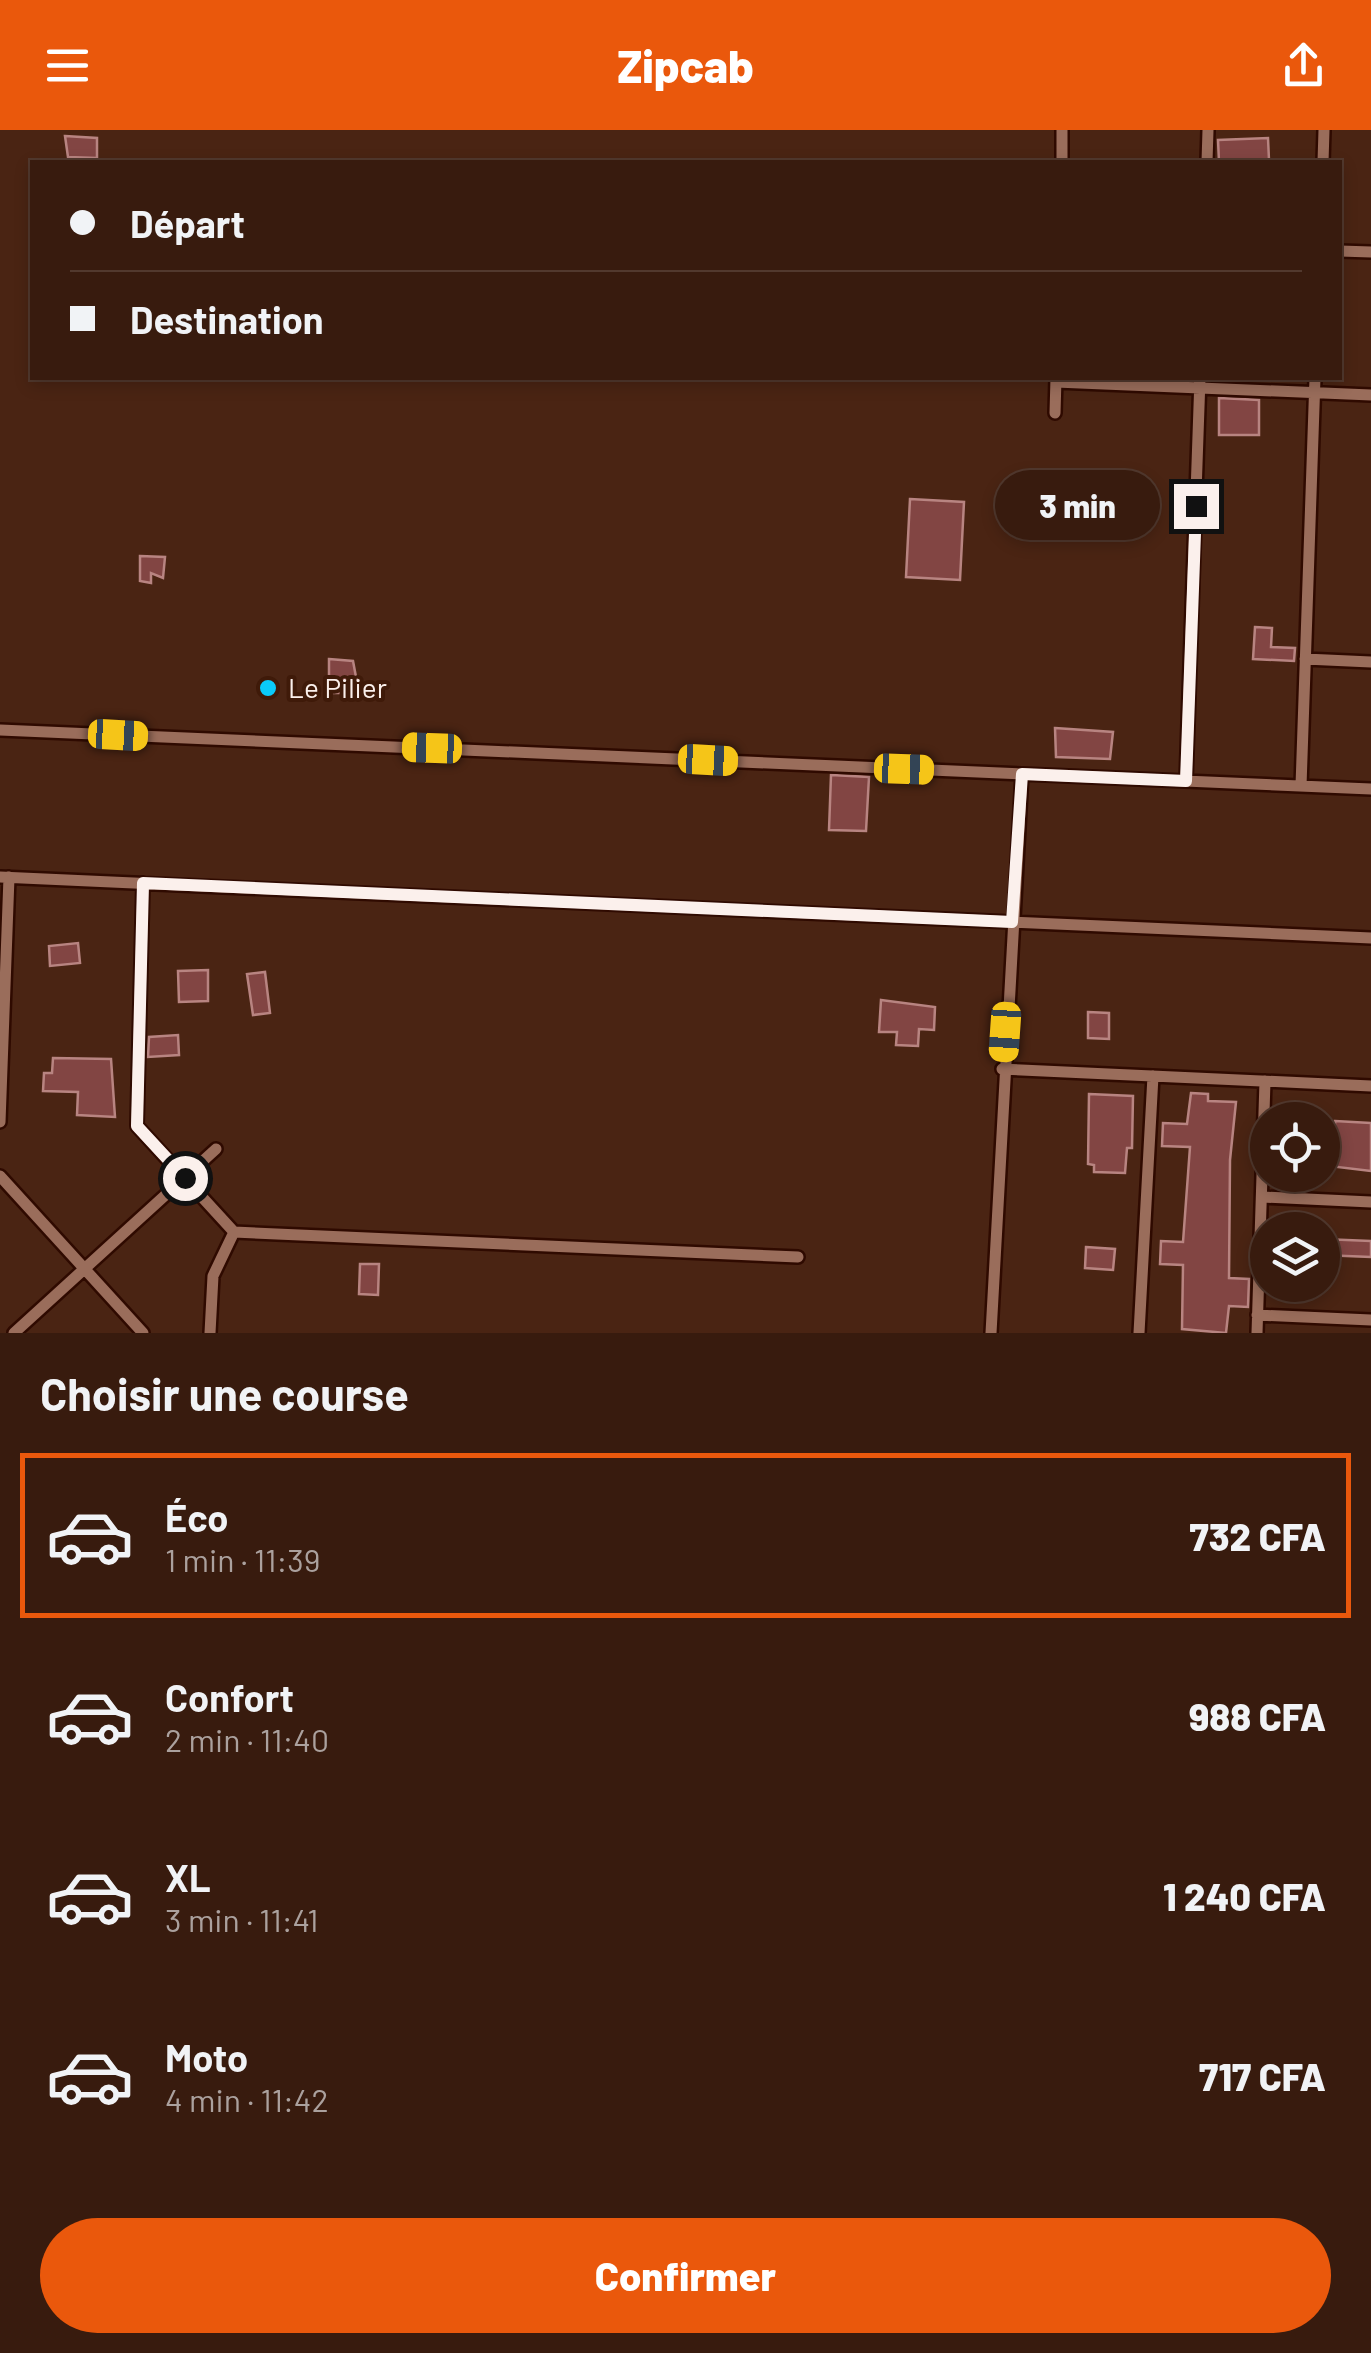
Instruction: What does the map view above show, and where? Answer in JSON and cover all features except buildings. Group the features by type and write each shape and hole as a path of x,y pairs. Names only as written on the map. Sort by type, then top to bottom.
{"street":[{"path":"1062,130 1062,160"},
{"path":"1207,160 1208,130"},
{"path":"1323,160 1324,130"},
{"path":"1342,251 1371,252"},
{"path":"1055,413 1056,380 1200,383 1371,395"},
{"path":"1301,786 1315,380"},
{"path":"1186,781 1200,383"},
{"path":"1305,659 1371,662"},
{"path":"0,730 1371,789"},
{"path":"991,1333 1002,1069 1022,774"},
{"path":"0,1122 4,877 1371,938"},
{"path":"143,883 137,1126 234,1232 798,1257"},
{"path":"1002,1069 1371,1086"},
{"path":"1139,1333 1153,1076"},
{"path":"1257,1333 1265,1081"},
{"path":"14,1333 216,1149"},
{"path":"0,1176 143,1333"},
{"path":"1262,1197 1371,1202"},
{"path":"210,1333 213,1276 234,1232"},
{"path":"1258,1315 1371,1320"}],"place":[{"name":"Le Pilier","path":"268,688"}],"route":[{"path":"185,1178 137,1126 143,883 1012,922 1022,774 1186,781 1196,506"}]}
